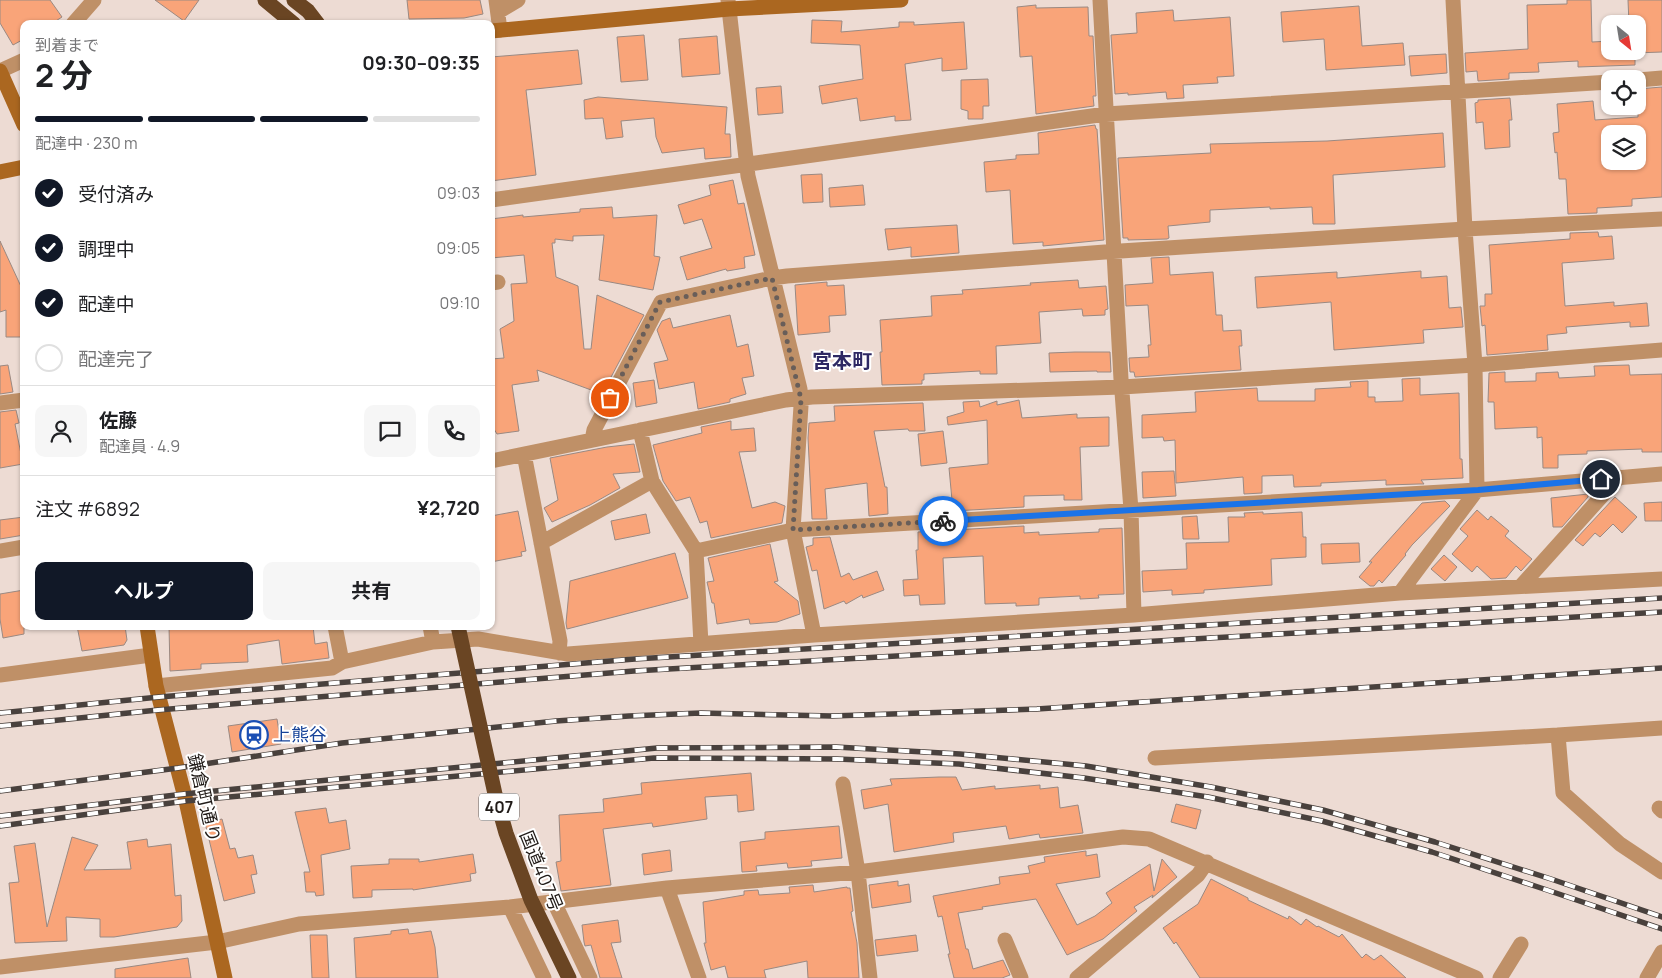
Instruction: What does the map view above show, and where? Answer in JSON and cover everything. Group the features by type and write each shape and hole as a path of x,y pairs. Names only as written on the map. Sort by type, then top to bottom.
{"highway":[{"path":"265,0 289,20"},
{"path":"294,0 315,20"},
{"name":"国道407号","path":"459,630 495,794 506,833 531,900 569,978"}],"street":[{"path":"76,20 94,0"},
{"path":"518,0 497,6 496,31 728,5 901,0"},
{"path":"1100,0 1122,387 1131,510 1134,615"},
{"path":"1400,593 1478,490 1475,366 1465,229 1453,0"},
{"path":"728,5 748,176 801,399 793,530 814,635"},
{"path":"20,62 0,71 20,116"},
{"path":"1646,79 1662,78"},
{"path":"495,199 1106,114 1601,83"},
{"path":"0,172 20,168"},
{"path":"592,440 594,430 660,302 772,278 1114,252 1465,229 1662,219"},
{"path":"495,460 801,399 832,396 1122,387 1475,366 1662,350"},
{"path":"0,403 20,400"},
{"path":"640,430 652,481 696,551 701,644"},
{"path":"524,454 560,642 559,653"},
{"path":"696,551 793,530 1478,490 1662,474"},
{"path":"1521,586 1619,478"},
{"path":"541,542 652,481"},
{"path":"0,551 20,548"},
{"path":"156,686 332,668 342,662 477,633 568,654 814,635 1134,615 1400,593 1662,579"},
{"name":"鎌倉町通り","path":"148,630 156,686 184,794 225,978"},
{"path":"336,630 342,662"},
{"path":"431,630 433,642"},
{"path":"0,675 151,654"},
{"path":"1155,758 1662,728"},
{"path":"1558,735 1563,793 1620,844 1662,872"},
{"path":"843,784 858,872 870,978"},
{"path":"0,967 217,942 299,924 510,907 667,888 858,872 1124,837 1149,839 1207,862 1476,978"},
{"path":"1077,978 1198,875 1207,862"},
{"path":"667,888 699,978"},
{"path":"554,902 590,978"},
{"path":"510,907 544,978"},
{"path":"1005,940 1020,978"},
{"path":"1500,978 1521,944"},
{"path":"1647,978 1662,952"}],"building":[{"path":"0,0 50,0 62,17 57,20 20,20 20,41 13,45 0,23"},
{"path":"155,0 199,0 185,20"},
{"path":"407,0 480,0 483,14 464,18 409,19"},
{"path":"1567,0 1591,0 1592,42 1601,42 1601,60 1635,60 1635,65 1578,67 1578,61 1538,63 1539,72 1509,73 1509,79 1478,81 1477,71 1466,72 1465,53 1528,49 1527,5 1567,4"},
{"path":"1628,0 1662,0 1662,52 1646,53 1646,15 1629,15"},
{"path":"1036,5 1036,8 1088,7 1089,36 1093,36 1096,96 1093,96 1094,106 1036,114 1032,56 1020,57 1017,7"},
{"path":"1359,6 1362,46 1403,43 1405,65 1326,70 1324,39 1283,42 1281,12"},
{"path":"1173,10 1174,21 1230,17 1234,76 1217,77 1218,83 1183,85 1184,98 1167,99 1166,92 1128,95 1128,93 1115,94 1111,35 1137,33 1136,13"},
{"path":"812,20 842,21 841,32 899,27 899,22 914,22 914,25 964,22 967,69 942,71 942,58 905,64 911,120 895,121 895,116 860,121 857,98 822,104 819,86 863,79 860,45 811,43"},
{"path":"644,35 648,80 621,82 617,37"},
{"path":"717,36 720,74 682,77 679,39"},
{"path":"578,50 582,84 526,90 536,175 495,180 495,57"},
{"path":"1446,54 1447,73 1411,76 1409,56"},
{"path":"988,79 989,106 983,106 983,119 968,119 968,111 961,109 961,80"},
{"path":"781,86 783,113 758,115 756,88"},
{"path":"1662,87 1662,197 1632,199 1632,206 1597,208 1597,213 1568,214 1566,179 1559,179 1557,152 1555,153 1553,133 1559,132 1557,104 1593,101 1595,120 1638,117 1638,115 1646,115 1646,88"},
{"path":"598,97 727,107 725,134 730,134 731,157 705,159 704,148 662,153 656,137 654,118 621,121 623,137 606,139 603,118 585,119 584,100"},
{"path":"1510,98 1512,120 1509,120 1510,147 1485,149 1483,122 1476,123 1475,103 1478,100"},
{"path":"1095,125 1097,129 1104,240 1043,246 1043,242 1013,244 1010,190 986,192 984,162 1016,159 1016,155 1039,154 1038,133"},
{"path":"1443,133 1445,167 1333,175 1335,224 1313,224 1312,207 1210,210 1210,222 1168,226 1169,238 1167,239 1128,240 1128,238 1123,238 1118,158 1211,153 1210,144 1327,141"},
{"path":"822,174 823,202 803,203 801,175"},
{"path":"733,180 738,204 744,203 755,255 744,257 745,268 727,271 726,269 687,280 680,257 712,248 702,219 684,224 678,205 711,195 709,185"},
{"path":"863,185 865,205 830,207 829,188"},
{"path":"612,207 613,218 657,215 654,256 660,257 653,290 599,280 604,235 573,236 573,241 555,239 555,243 552,243 556,277 578,286 584,349 591,349 597,295 644,315 602,394 537,370 539,381 512,385 519,431 497,434 495,431 495,359 504,358 500,329 514,321 511,284 527,283 524,255 495,258 495,218 580,212 580,209"},
{"path":"957,225 959,253 911,257 911,247 888,250 885,229"},
{"path":"1598,232 1599,237 1612,236 1614,259 1562,263 1565,306 1614,302 1614,306 1647,303 1649,326 1630,327 1630,322 1566,327 1567,333 1547,335 1548,350 1487,355 1485,325 1482,326 1480,306 1485,306 1485,294 1492,294 1489,245 1570,239 1570,233"},
{"path":"0,241 20,284 20,337 6,337 6,310 0,312"},
{"path":"1169,257 1170,275 1213,272 1216,315 1222,315 1223,331 1241,330 1242,346 1239,346 1241,370 1135,377 1134,372 1130,372 1129,358 1149,357 1148,345 1151,345 1148,305 1126,306 1125,285 1153,283 1151,258"},
{"path":"1421,271 1421,278 1447,276 1449,308 1461,307 1463,327 1423,330 1424,343 1334,350 1331,302 1257,308 1255,277 1337,272 1337,278"},
{"path":"1078,280 1079,288 1106,286 1108,309 1105,310 1105,315 1083,316 1082,309 1039,312 1041,343 996,346 997,374 980,374 980,371 924,374 922,384 882,385 880,320 932,316 931,296 963,294 962,290"},
{"path":"827,282 827,286 844,285 846,315 829,316 830,332 798,335 795,285"},
{"path":"730,315 737,347 748,344 754,376 742,378 746,394 730,399 730,402 698,409 694,382 659,389 654,363 668,360 657,330 662,321 670,318 673,328"},
{"path":"1110,352 1111,372 1050,372 1049,353"},
{"path":"8,365 13,392 0,394 0,366"},
{"path":"1629,365 1630,375 1662,374 1662,452 1642,452 1642,449 1587,451 1587,454 1558,455 1558,468 1543,468 1542,437 1537,438 1537,427 1495,429 1494,402 1488,402 1489,373 1505,372 1505,382 1536,381 1536,373 1558,372 1559,378 1595,376 1594,366"},
{"path":"1420,378 1420,395 1459,393 1460,459 1462,459 1463,478 1421,480 1424,484 1386,485 1386,480 1321,483 1321,486 1294,487 1293,475 1262,476 1262,493 1244,494 1243,477 1176,483 1175,440 1164,441 1163,437 1142,438 1142,415 1196,412 1195,392 1257,388 1258,401 1315,401 1315,389 1351,387 1350,382 1368,381 1368,397 1375,397 1375,402 1403,401 1402,379"},
{"path":"654,380 657,403 636,407 633,383"},
{"path":"1019,400 1022,418 1077,414 1077,418 1109,417 1109,446 1080,447 1082,500 1064,500 1064,495 1024,496 1024,507 953,511 949,468 988,464 987,420 948,425 947,417 964,412 963,402 979,401 980,407 997,401 997,405"},
{"path":"923,403 925,431 909,431 908,429 874,431 885,487 887,487 888,514 869,516 867,483 825,489 827,519 812,519 809,423 835,421 834,406"},
{"path":"16,410 19,423 15,424 20,449 20,465 0,468 0,412"},
{"path":"731,421 731,430 754,428 756,451 739,452 752,508 775,502 785,506 782,523 711,538 707,521 700,523 690,497 676,501 663,481 653,445 702,433 701,427"},
{"path":"943,431 947,463 921,466 918,434"},
{"path":"634,444 640,472 613,474 620,488 590,505 552,522 544,508 558,500 550,458"},
{"path":"1174,471 1176,496 1143,498 1142,472"},
{"path":"1588,494 1588,497 1562,527 1553,527 1551,498"},
{"path":"1615,497 1637,517 1622,533 1613,524 1600,537 1595,533 1583,546 1575,540"},
{"path":"1445,501 1450,506 1412,545 1382,583 1379,580 1374,586 1370,586 1359,577 1372,562 1369,562 1422,503"},
{"path":"1662,502 1662,521 1645,521 1644,503"},
{"path":"1477,510 1488,520 1491,516 1509,531 1505,536 1532,559 1521,571 1516,566 1506,578 1491,579 1477,566 1472,572 1452,554 1468,536 1460,529"},
{"path":"518,511 526,551 521,552 522,556 495,561 495,515"},
{"path":"1263,512 1263,514 1302,512 1303,537 1306,537 1306,557 1271,559 1272,585 1204,590 1204,593 1172,595 1172,590 1143,592 1142,571 1187,569 1186,543 1229,542 1228,517 1245,517 1244,513"},
{"path":"646,514 650,533 615,540 611,521"},
{"path":"1197,516 1199,539 1183,539 1182,517"},
{"path":"20,518 20,536 0,539 0,520"},
{"path":"1024,526 1024,533 1039,532 1039,535 1099,532 1099,529 1122,528 1124,594 1098,595 1099,598 1080,599 1080,596 1039,598 1039,605 1016,606 1016,603 985,604 983,556 943,558 945,604 920,605 919,595 904,596 903,580 918,579 916,550 918,550 918,532"},
{"path":"830,537 841,577 849,573 853,580 877,571 884,590 863,598 862,595 846,604 844,601 824,609 817,570 812,571 806,547 813,545 813,538"},
{"path":"1359,543 1360,562 1322,564 1321,544"},
{"path":"770,544 778,581 774,582 798,601 800,614 777,622 750,624 749,619 717,624 714,603 712,603 707,582 714,581 708,558"},
{"path":"675,553 688,598 567,629 570,581"},
{"path":"1444,555 1457,567 1445,581 1431,569"},
{"path":"20,591 20,630 24,630 24,634 3,638 0,619 0,594"},
{"path":"78,630 126,630 127,640 124,645 82,651"},
{"path":"169,630 313,630 315,644 327,642 329,658 282,664 279,640 247,645 248,662 201,664 201,669 170,671"},
{"path":"277,719 281,744 232,752 228,726"},
{"path":"751,773 754,810 738,812 737,795 705,797 707,819 653,827 652,823 603,829 611,885 561,891 556,862 561,861 559,815 604,812 603,799 642,794 641,783"},
{"path":"956,777 962,790 995,786 995,789 1040,785 1040,789 1058,787 1060,808 1078,805 1083,833 1040,838 1039,834 1009,839 1006,826 953,833 954,842 894,852 888,804 864,809 861,790 892,785 890,779"},
{"path":"1176,804 1201,810 1196,829 1171,822"},
{"path":"326,808 329,823 346,820 350,849 321,855 324,895 316,896 315,892 306,892 304,872 310,872 295,812"},
{"path":"222,819 230,849 235,848 238,858 253,855 257,874 251,875 255,893 224,901 205,823"},
{"path":"839,826 842,858 811,861 812,866 788,868 787,863 756,866 757,871 742,872 740,842 765,839 765,832"},
{"path":"72,837 98,845 84,870 131,869 127,842 147,839 148,847 171,844 175,896 181,895 182,921 177,927 114,937 100,937 100,919 66,917 67,941 15,943 9,883 19,882 14,846 35,843 47,927"},
{"path":"670,850 672,871 644,875 642,854"},
{"path":"1086,851 1086,856 1097,854 1100,877 1056,884 1077,925 1095,916 1112,903 1106,893 1150,864 1154,891 1162,859 1177,877 1152,898 1153,895 1134,907 1137,911 1103,939 1067,955 1036,899 982,907 983,909 958,913 966,949 968,949 973,969 1003,960 1010,975 1002,978 954,978 942,916 938,917 933,896 1000,884 999,877 1030,873 1028,866 1045,862 1044,857"},
{"path":"473,854 476,873 470,874 471,881 413,890 372,890 372,897 353,898 351,866 389,864 389,859 419,859 419,862"},
{"path":"1211,879 1248,898 1248,900 1288,919 1289,916 1301,925 1306,919 1317,927 1339,937 1342,934 1362,958 1366,954 1374,960 1381,955 1406,978 1200,978 1176,942 1174,944 1163,928 1198,904"},
{"path":"898,881 898,886 909,884 911,902 872,908 869,885"},
{"path":"813,885 814,892 850,888 859,978 808,978 807,961 764,970 766,978 728,978 725,966 711,970 704,943 706,943 703,902 744,895 744,891 758,890 759,895 790,893 789,887"},
{"path":"618,920 621,942 611,943 622,978 600,978 591,945 585,946 582,925"},
{"path":"408,929 409,934 431,931 435,947 438,978 356,978 354,938 391,934 391,931"},
{"path":"310,935 327,935 329,978 312,978"},
{"path":"916,935 918,951 877,956 875,940"},
{"path":"188,958 191,978 115,978 115,969"}],"railway":[{"path":"0,713 159,697 635,659 1662,598"},
{"path":"0,726 158,710 634,671 1662,612"},
{"path":"0,791 178,768 342,743 556,721 701,713 832,716 1037,709 1662,668"},
{"path":"0,816 184,794 657,748 836,747 960,754 1086,766 1211,787 1323,810 1435,842 1662,917"},
{"path":"0,826 186,801 654,758 837,759 959,764 1084,778 1208,797 1322,821 1432,852 1662,929"}],"way so far":[{"path":"610,398 660,302 772,278 801,399 793,530 943,521"}],"place":[{"name":"上熊谷","path":"254,735"}],"district":[{"name":"宮本町","path":"842,361"}],"route":[{"path":"943,521 1478,490 1601,479"}]}
